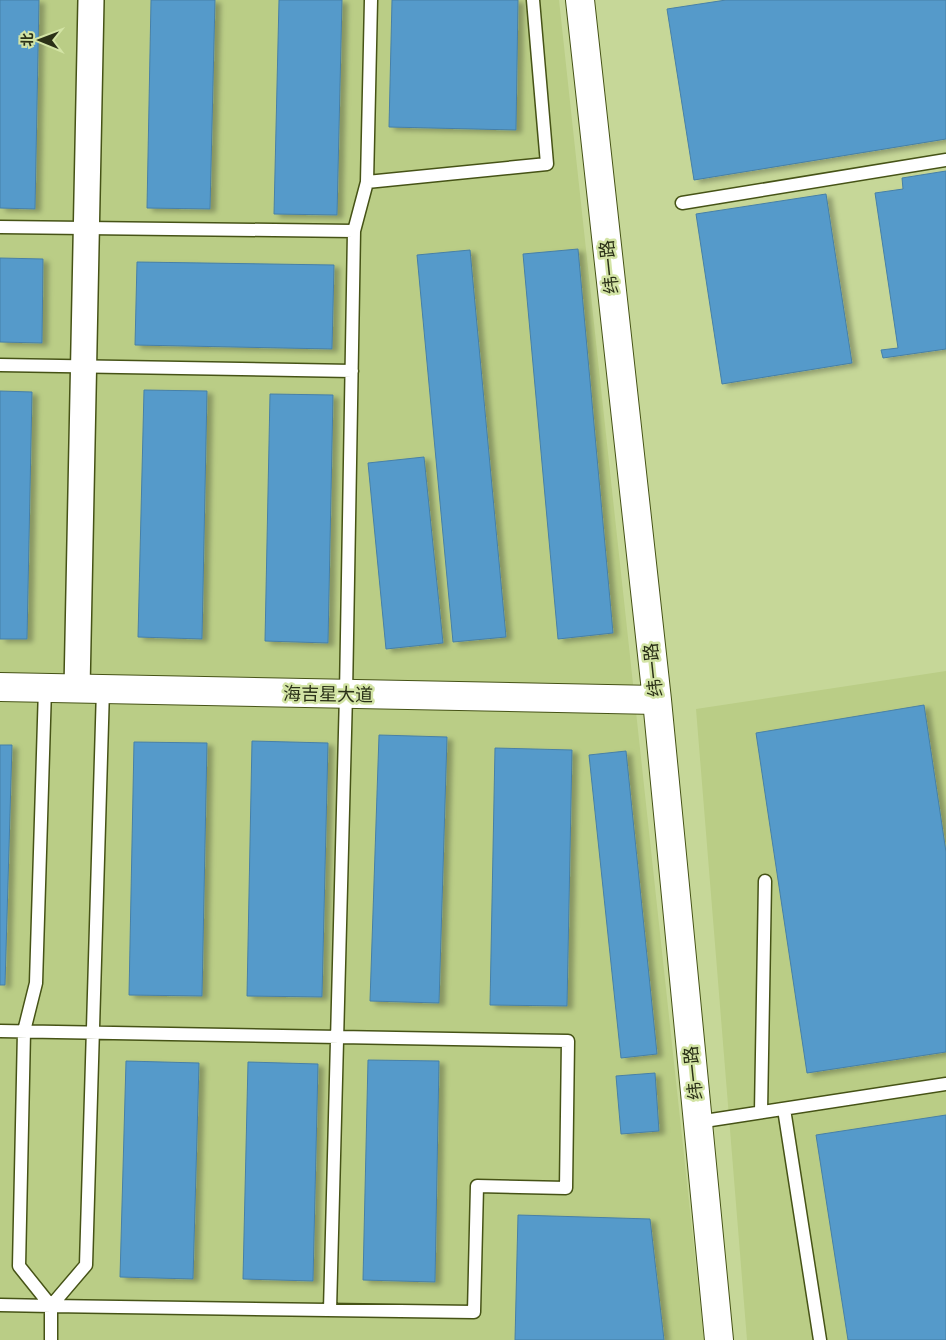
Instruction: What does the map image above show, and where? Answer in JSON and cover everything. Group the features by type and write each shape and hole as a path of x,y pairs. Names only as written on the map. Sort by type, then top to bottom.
{"street":[{"path":"90,689 84,366 91,0"},
{"name":"纬一路","path":"580,0 657,700 719,1340"},
{"name":"海吉星大道","path":"0,687 657,700"}],"lane":[{"path":"330,1310 346,694 354,231 367,182 371,0"},
{"path":"367,182 547,164 533,0"},
{"path":"682,202 946,160"},
{"path":"0,227 354,231"},
{"path":"0,365 352,371"},
{"path":"45,688 36,983 24,1031 19,1266 51,1306 51,1340"},
{"path":"51,1306 86,1265 93,1032 90,689"},
{"path":"761,1112 765,881"},
{"path":"0,1031 568,1041 566,1188 476,1186 474,1312 0,1306"},
{"path":"698,1122 946,1084"},
{"path":"784,1109 820,1340"}],"shaded area":[{"path":"0,0 559,0 704,1340 0,1340"},
{"path":"946,671 946,1340 747,1340 696,709"}],"building":[{"path":"0,0 39,0 35,209 0,208"},
{"path":"151,0 215,0 210,209 147,208"},
{"path":"279,0 342,0 337,215 274,214"},
{"path":"392,0 518,0 516,130 389,127"},
{"path":"726,0 946,0 946,139 694,180 667,9"},
{"path":"946,171 946,349 883,358 881,350 898,348 875,193 903,189 902,178"},
{"path":"826,194 852,363 722,384 696,214"},
{"path":"578,249 613,633 558,639 523,254"},
{"path":"470,250 506,637 453,642 417,255"},
{"path":"0,258 43,259 42,343 0,342"},
{"path":"137,262 334,265 332,349 135,345"},
{"path":"144,390 207,391 202,639 138,637"},
{"path":"0,391 32,392 27,639 0,639"},
{"path":"270,394 333,395 328,643 265,641"},
{"path":"424,457 443,643 386,649 368,463"},
{"path":"924,705 946,852 946,1052 807,1073 756,733"},
{"path":"379,735 447,737 439,1003 370,1001"},
{"path":"252,741 328,743 322,997 247,996"},
{"path":"134,742 207,743 202,996 129,995"},
{"path":"0,745 12,745 5,985 0,985"},
{"path":"495,748 572,750 567,1006 490,1005"},
{"path":"626,751 657,1054 621,1058 589,755"},
{"path":"368,1060 439,1061 435,1282 363,1280"},
{"path":"126,1061 199,1063 193,1279 120,1277"},
{"path":"248,1062 318,1064 313,1281 243,1279"},
{"path":"655,1073 659,1131 621,1134 616,1076"},
{"path":"946,1115 946,1340 848,1340 816,1135"},
{"path":"518,1215 650,1219 664,1340 515,1340"}]}
